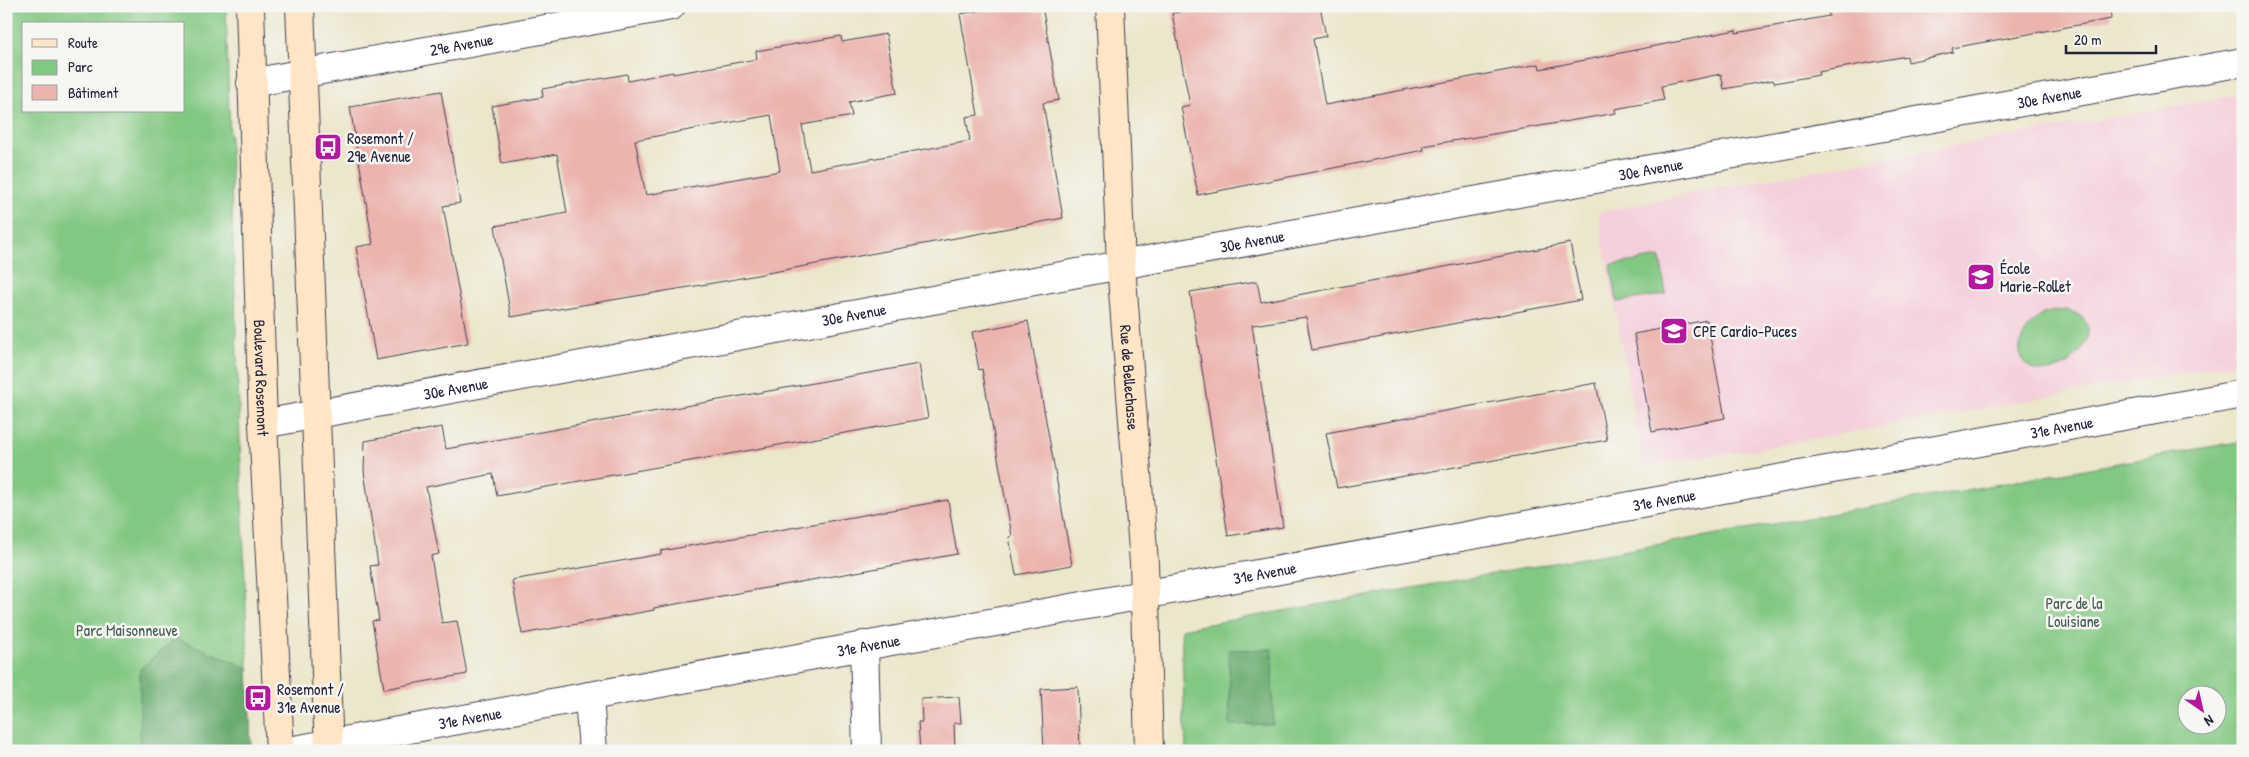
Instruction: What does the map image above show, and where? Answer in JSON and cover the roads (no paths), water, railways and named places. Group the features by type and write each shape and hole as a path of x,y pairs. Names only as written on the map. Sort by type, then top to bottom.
{"main road":[{"name":"Boulevard Rosemont","path":"250,6 263,424 280,751"},
{"path":"300,6 301,73 329,746"},
{"name":"Rue de Bellechasse","path":"1110,6 1121,265 1145,595 1149,751"}],"street":[{"name":"29e Avenue","path":"251,83 671,6"},
{"name":"30e Avenue","path":"263,424 1121,265 2243,62"},
{"name":"31e Avenue","path":"289,751 329,746 1107,600 1145,595 2243,394"},
{"path":"864,646 867,751"},
{"path":"589,696 593,751"}],"place":[{"name":"Rosemont / 29e Avenue","path":"328,147"},
{"name":"École Marie-Rollet","path":"1981,277"},
{"name":"CPE Cardio-Puces","path":"1674,331"},
{"name":"Rosemont / 31e Avenue","path":"258,698"}],"park label":[{"name":"Parc de la Louisiane","path":"2074,612"},
{"name":"Parc Maisonneuve","path":"127,630"}]}
